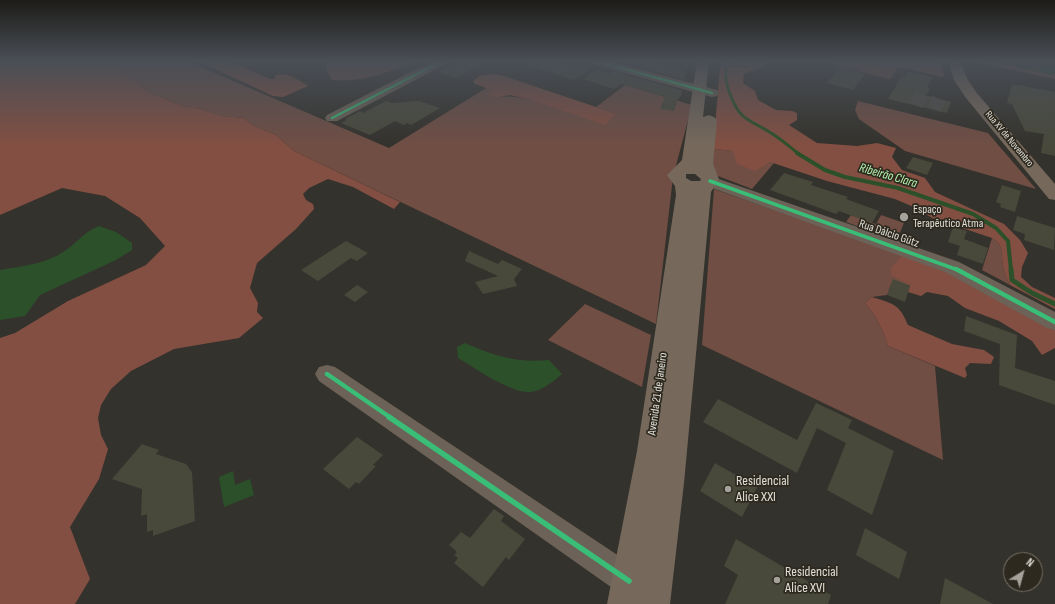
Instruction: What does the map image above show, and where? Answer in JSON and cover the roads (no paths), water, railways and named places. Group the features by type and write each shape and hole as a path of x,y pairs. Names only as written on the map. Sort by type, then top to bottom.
{"main road":[{"name":"Rua XV de Novembro","path":"967,89 1055,195"},
{"name":"Avenida 21 de Janeiro","path":"626,593 649,461 684,195 697,179 705,164 706,91"},
{"name":"Avenida 21 de Janeiro","path":"653,604 669,497 702,192 690,162 706,91"}],"street":[{"path":"332,118 388,89"},
{"path":"699,89 706,91"},
{"name":"Rua Dálcio Gütz","path":"697,179 952,267 1055,322"},
{"path":"326,374 626,593"}],"waterway":[{"name":"Ribeirão Clara","path":"729,89 734,103 742,115 775,135 799,154"},
{"name":"Ribeirão Clara","path":"797,153 825,170 845,177 898,188 973,214 996,228 1008,241 1011,270"},
{"name":"Ribeirão Clara","path":"1011,269 1012,280 1032,293 1055,304"}],"tunnel":[{"path":"916,105 922,94"},
{"path":"934,109 939,99"}],"place":[{"name":"Espaço Terapêutico Atma","path":"904,217"},
{"name":"Residencial Alice XXI","path":"728,489"},
{"name":"Residencial Alice XVI","path":"777,580"}]}
